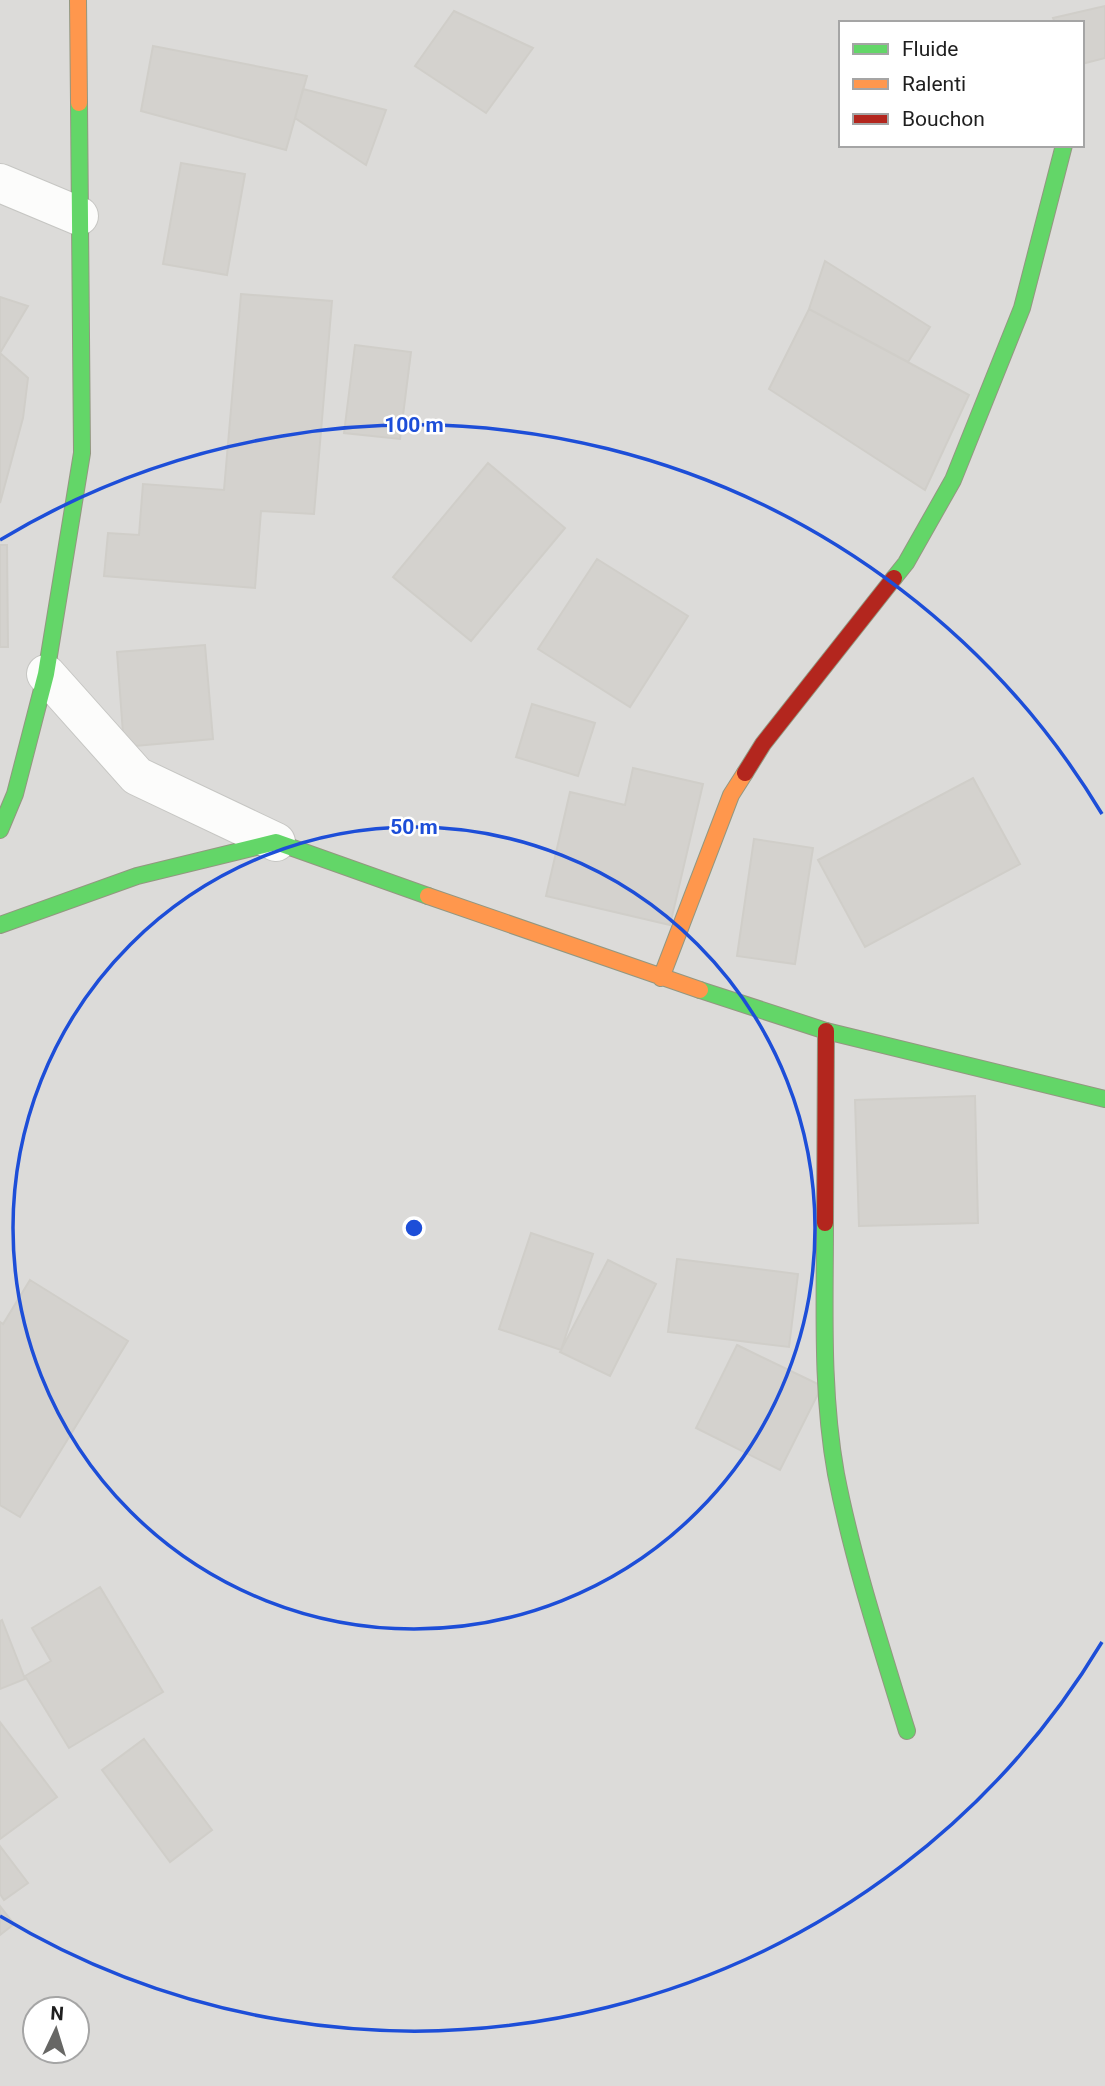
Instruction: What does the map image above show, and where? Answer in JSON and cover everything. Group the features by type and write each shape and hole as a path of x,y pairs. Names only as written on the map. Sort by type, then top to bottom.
{"street":[{"path":"0,830 15,794 46,674 82,453 78,0"},
{"path":"660,978 731,795 763,744 906,563 953,480 1022,308 1063,147"},
{"path":"0,183 79,216"},
{"path":"46,674 137,776 276,842 660,978 826,1031 1105,1099"},
{"path":"0,925 137,876 276,842"},
{"path":"826,1031 825,1378 836,1472 860,1577 907,1731"}],"shaded area":[{"path":"0,0 1105,0 1105,2086 0,2086"}],"building":[{"path":"1105,6 1105,58 1084,63 1084,21 1054,21 1053,18"},
{"path":"454,11 533,48 486,113 415,66"},
{"path":"153,46 307,76 286,150 141,111"},
{"path":"303,89 386,110 366,165 295,118"},
{"path":"181,163 245,174 227,275 163,264"},
{"path":"825,261 930,327 908,362 809,309"},
{"path":"241,294 332,301 314,514 261,511 255,588 104,576 108,533 139,535 143,484 224,490"},
{"path":"0,297 28,306 0,353"},
{"path":"809,309 969,395 925,490 769,389"},
{"path":"355,345 411,352 400,439 344,433"},
{"path":"0,353 28,378 23,418 0,503"},
{"path":"488,463 565,528 471,641 393,577"},
{"path":"0,545 7,545 8,647 0,647"},
{"path":"597,559 688,616 630,707 538,649"},
{"path":"205,645 213,739 124,747 117,652"},
{"path":"532,704 595,723 578,776 516,757"},
{"path":"633,768 703,784 670,925 546,896 570,792 625,805"},
{"path":"973,778 1020,864 865,947 818,860"},
{"path":"754,839 813,848 795,964 737,956"},
{"path":"975,1096 978,1223 859,1226 855,1100"},
{"path":"531,1233 593,1254 561,1350 499,1329"},
{"path":"677,1259 798,1274 789,1347 668,1332"},
{"path":"608,1260 656,1284 610,1376 560,1352"},
{"path":"30,1280 128,1341 20,1517 0,1505 0,1322 3,1324"},
{"path":"737,1345 822,1386 780,1470 696,1428"},
{"path":"100,1587 163,1692 69,1748 25,1676 51,1661 32,1628"},
{"path":"2,1620 25,1679 0,1689 0,1621"},
{"path":"0,1722 57,1797 0,1839"},
{"path":"144,1739 212,1830 170,1862 102,1770"},
{"path":"0,1846 28,1883 4,1900 0,1894"},
{"path":"0,1906 14,1924 0,1935"}],"traffic: fast":[{"path":"0,830 15,794 46,674 82,453 79,103"},
{"path":"894,578 906,563 953,480 1022,308 1063,147"},
{"path":"0,925 137,876 276,842 428,896"},
{"path":"700,990 826,1031 1105,1099"},
{"path":"825,1223 826,1380 836,1474 859,1571 907,1731"}],"traffic: slow":[{"path":"78,0 79,103"},
{"path":"661,978 731,795 745,773"},
{"path":"428,896 700,990"}],"traffic: jam":[{"path":"745,773 763,744 894,578"},
{"path":"825,1223 826,1031"}]}
